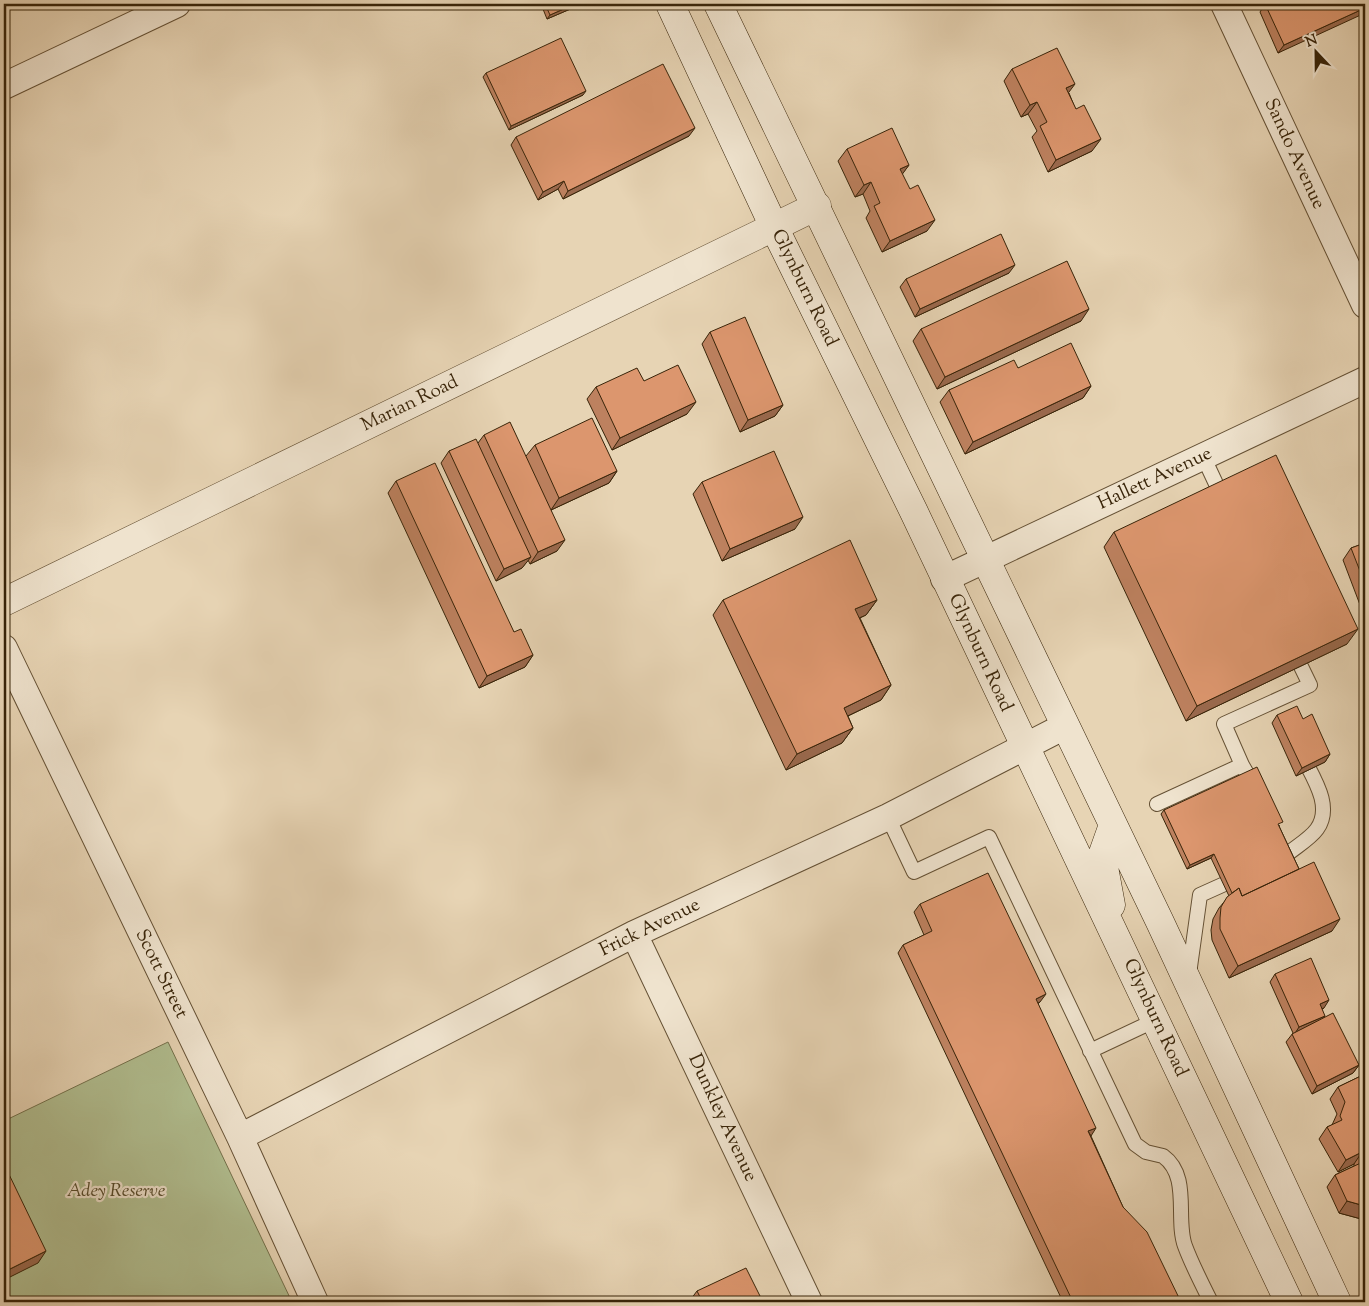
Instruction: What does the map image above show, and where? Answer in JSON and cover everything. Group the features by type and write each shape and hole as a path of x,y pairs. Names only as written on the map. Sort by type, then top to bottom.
{"main road":[{"name":"Glynburn Road","path":"670,4 774,226 914,512 944,579 1289,1302"},
{"path":"718,4 817,206 984,560 1113,824 1337,1302"},
{"name":"Marian Road","path":"4,602 817,206"},
{"path":"1113,824 1102,856 1118,941"}],"street":[{"path":"4,86 177,4"},
{"name":"Sando Avenue","path":"1224,4 1365,304"},
{"name":"Hallett Avenue","path":"944,579 1365,380"},
{"name":"Scott Street","path":"4,648 240,1137 315,1302"},
{"name":"Frick Avenue","path":"240,1137 634,934 888,817 1065,726"},
{"name":"Dunkley Avenue","path":"634,934 809,1302"}],"lane":[{"path":"1203,456 1232,518"},
{"path":"1250,781 1224,724 1278,705 1310,684 1289,641"},
{"path":"1277,839 1280,858 1317,829 1324,812 1322,798 1297,744"},
{"path":"1158,804 1242,764"},
{"path":"888,817 914,872 989,837 1135,1144 1146,1152 1158,1154 1167,1159 1174,1172 1180,1187 1182,1235 1211,1302"},
{"path":"1188,983 1200,895 1251,872"},
{"path":"1090,1051 1156,1020"}],"green space":[{"name":"Adey Reserve","path":"168,1042 292,1302 4,1302 4,1121"}],"building":[{"path":"545,4 575,4 550,15"},
{"path":"1265,4 1365,4 1365,8 1284,45"},
{"path":"561,38 586,91 511,126 486,73"},
{"path":"1057,48 1075,84 1066,88 1076,109 1084,105 1101,139 1056,160 1040,126 1047,122 1037,102 1030,105 1012,69"},
{"path":"663,64 695,128 568,191 564,181 543,192 516,137"},
{"path":"892,128 909,165 900,169 910,189 918,185 935,220 890,241 874,206 880,203 871,182 864,185 847,149"},
{"path":"1001,234 1015,265 920,309 906,279"},
{"path":"1067,261 1089,309 945,377 921,329"},
{"path":"745,317 783,405 748,420 710,332"},
{"path":"1071,343 1091,386 973,442 949,390 1014,360 1018,368"},
{"path":"678,365 696,402 620,438 596,387 637,368 644,381"},
{"path":"592,418 617,471 559,498 535,445"},
{"path":"510,422 565,540 538,552 484,435"},
{"path":"476,439 531,557 504,569 449,451"},
{"path":"774,451 803,517 730,549 702,482"},
{"path":"1276,455 1358,629 1197,706 1114,532"},
{"path":"435,463 514,632 521,629 533,655 487,676 396,481"},
{"path":"850,540 877,600 855,609 891,685 844,708 853,728 797,754 723,600"},
{"path":"1365,543 1365,584 1351,548"},
{"path":"1297,706 1303,719 1312,714 1330,754 1302,768 1277,715"},
{"path":"1257,767 1283,822 1278,824 1299,869 1242,896 1239,888 1232,893 1214,854 1190,865 1164,810"},
{"path":"1314,862 1340,919 1238,966 1220,929 1221,907 1227,897 1239,888 1242,896"},
{"path":"988,873 1046,994 1036,999 1096,1128 1088,1131 1123,1207 1147,1232 1181,1302 1073,1302 903,945 932,931 920,904"},
{"path":"1311,958 1329,1000 1320,1004 1325,1016 1299,1027 1275,974"},
{"path":"1333,1013 1359,1065 1317,1086 1292,1034"},
{"path":"1365,1074 1365,1161 1362,1152 1346,1160 1327,1127 1342,1120 1340,1116 1345,1102 1338,1087"},
{"path":"1365,1161 1365,1206 1347,1201 1335,1175"},
{"path":"4,1164 46,1251 4,1272"},
{"path":"746,1268 763,1302 694,1302 701,1299 697,1291"}]}
